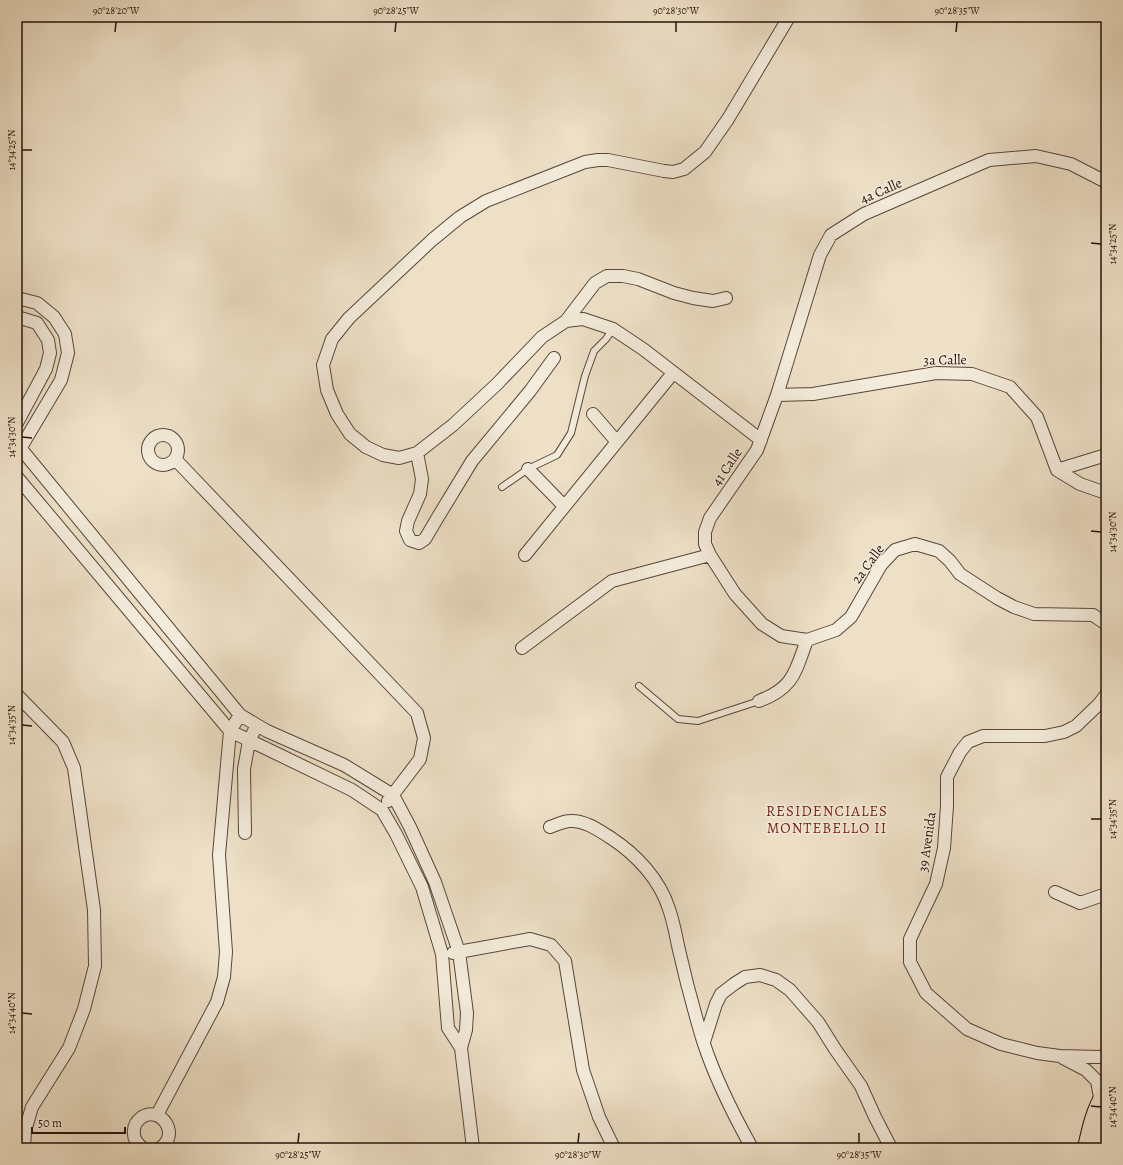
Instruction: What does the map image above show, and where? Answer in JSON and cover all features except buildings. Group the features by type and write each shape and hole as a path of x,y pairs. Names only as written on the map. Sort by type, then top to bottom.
{"highway":[{"path":"1088,1148 1104,1099"},
{"path":"1105,1148 1106,1144"}],"street":[{"path":"726,298 713,301 693,298 674,293 638,279 623,276 607,276 595,283 566,321 542,337 497,384 454,425 417,453 399,458 383,455 366,447 350,434 337,414 327,390 323,365 332,339 349,318 432,240 460,218 486,201 585,162 608,160 664,172 673,172 684,169 705,152 728,119 789,17"},
{"name":"4a Calle","path":"777,395 820,255 831,235 864,214 989,160 1036,156 1071,164 1106,182"},
{"path":"17,299 37,303 54,317 64,334 68,353 61,380 18,449 240,715 300,746 344,765 393,795 410,827 435,882 460,952 467,1013 466,1030 461,1048 473,1148"},
{"path":"17,317 37,323 48,340 50,353 46,369 17,422"},
{"path":"566,321 583,319 613,329 642,349 761,440"},
{"path":"417,453 422,479 420,494 408,521 406,531 410,540 419,543 425,539 472,461 530,391 554,358"},
{"path":"525,555 673,373"},
{"name":"3a Calle","path":"777,395 813,394 936,373 972,374 1010,387 1037,417 1057,470"},
{"name":"41 Calle","path":"710,555 705,544 705,532 710,518 757,450 777,395"},
{"path":"593,414 617,442"},
{"path":"1057,470 1106,455"},
{"path":"175,459 417,714 424,738 420,759 382,810"},
{"path":"528,469 564,506"},
{"path":"1057,470 1080,484 1103,492 1106,491"},
{"path":"17,477 230,731 352,790 382,810 396,834 422,887 442,954 448,1028 461,1048"},
{"name":"2a Calle","path":"710,555 735,594 762,624 781,636 806,640 836,630 851,617 882,565 895,550 915,544 939,551 950,560 960,574 1014,607 1034,614 1093,615 1106,624"},
{"path":"522,648 612,581 710,555"},
{"path":"759,701 773,696 787,685 796,670 806,640"},
{"path":"17,695 63,742 74,768 94,910 95,966 84,1009 69,1048 32,1107 25,1131 24,1148"},
{"name":"39 Avenida","path":"1106,695 1099,704 1076,726 1064,732 1045,736 983,736 968,742 960,752 947,777 947,806 944,848 936,884 910,939 910,962 926,993 968,1029 1001,1044 1037,1053 1060,1056 1106,1056"},
{"path":"157,1115 217,1002 224,977 226,952 219,855 230,731 240,715"},
{"path":"245,833 244,769 249,741 257,725"},
{"path":"550,827 569,821 584,823 601,831 618,843 649,872 659,887 669,908 704,1042 714,1073 752,1148"},
{"path":"1055,892 1080,903 1106,894"},
{"path":"442,954 530,939 551,945 565,961 583,1070 599,1116 614,1148"},
{"path":"704,1042 716,1004 722,994 745,977 760,975 776,980 790,990 818,1022 861,1086 891,1148"},
{"name":"39 Avenida","path":"1060,1056 1086,1070 1097,1081 1104,1099"},
{"path":"144,1148 138,1145 135,1140 134,1128 139,1119 151,1114 157,1115 168,1125 169,1131 167,1141 160,1148"}],"lane":[{"path":"502,486 528,469 557,455 571,433 585,376 594,351 606,339 613,329"},
{"path":"639,686 678,719 698,721 759,701"}],"district":[{"name":"RESIDENCIALES MONTEBELLO II","path":"827,820"}]}
